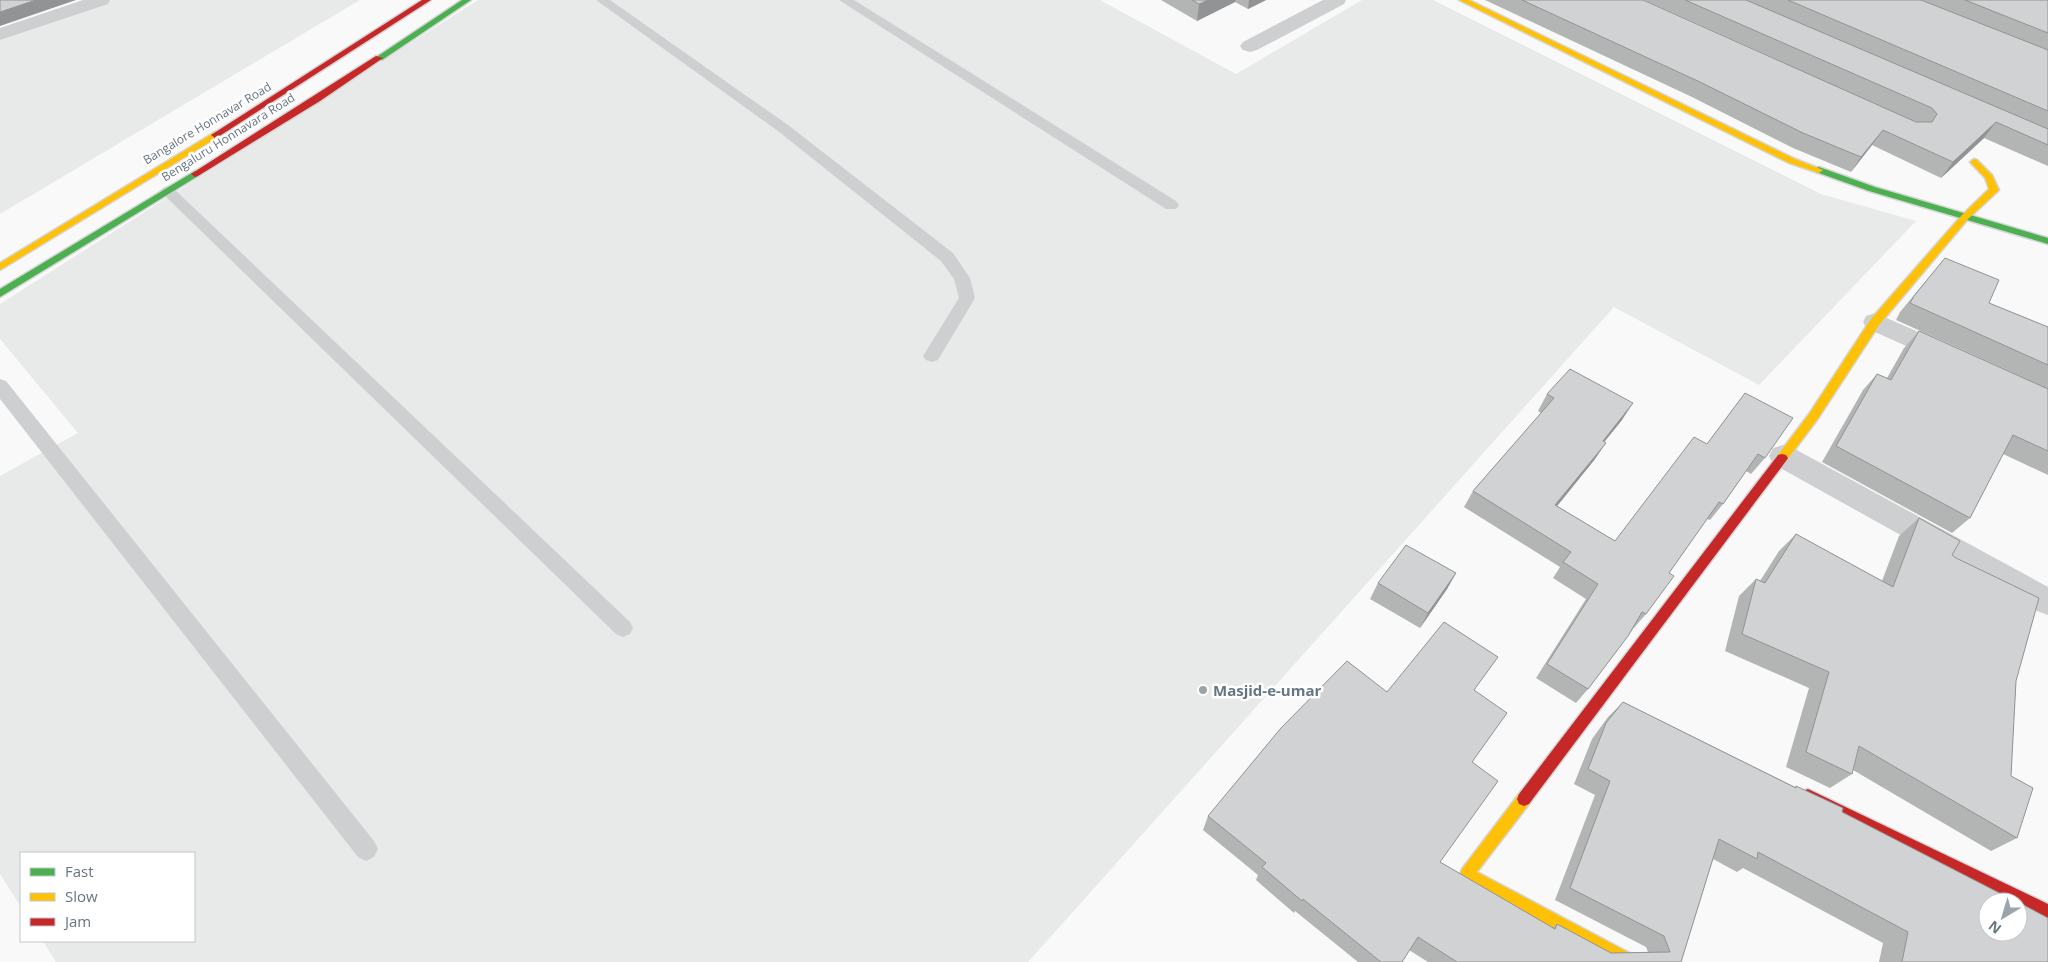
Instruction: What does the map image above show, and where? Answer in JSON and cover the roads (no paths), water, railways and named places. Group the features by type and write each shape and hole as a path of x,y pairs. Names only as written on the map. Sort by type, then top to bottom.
{"street":[{"path":"0,34 101,0"},
{"name":"Bangalore Honnavar Road","path":"0,266 220,132 428,0"},
{"name":"Bengaluru Honnavara Road","path":"0,294 317,99 468,0"},
{"path":"1250,46 1337,0"},
{"path":"1463,0 1792,161 1872,190 2048,241"},
{"path":"1632,962 1467,874 1606,699 1813,417 1874,322 1965,217 1994,190 1989,177 1974,162"},
{"path":"1874,322 1961,362"},
{"path":"1783,456 2048,602"},
{"path":"1798,791 2048,912"}],"lane":[{"path":"602,0 783,128 947,258 962,278 967,298 932,356"},
{"path":"845,0 1172,205"},
{"path":"168,191 623,628"},
{"path":"0,386 366,849"}],"place":[{"name":"Masjid-e-umar","path":"1203,690"}]}
